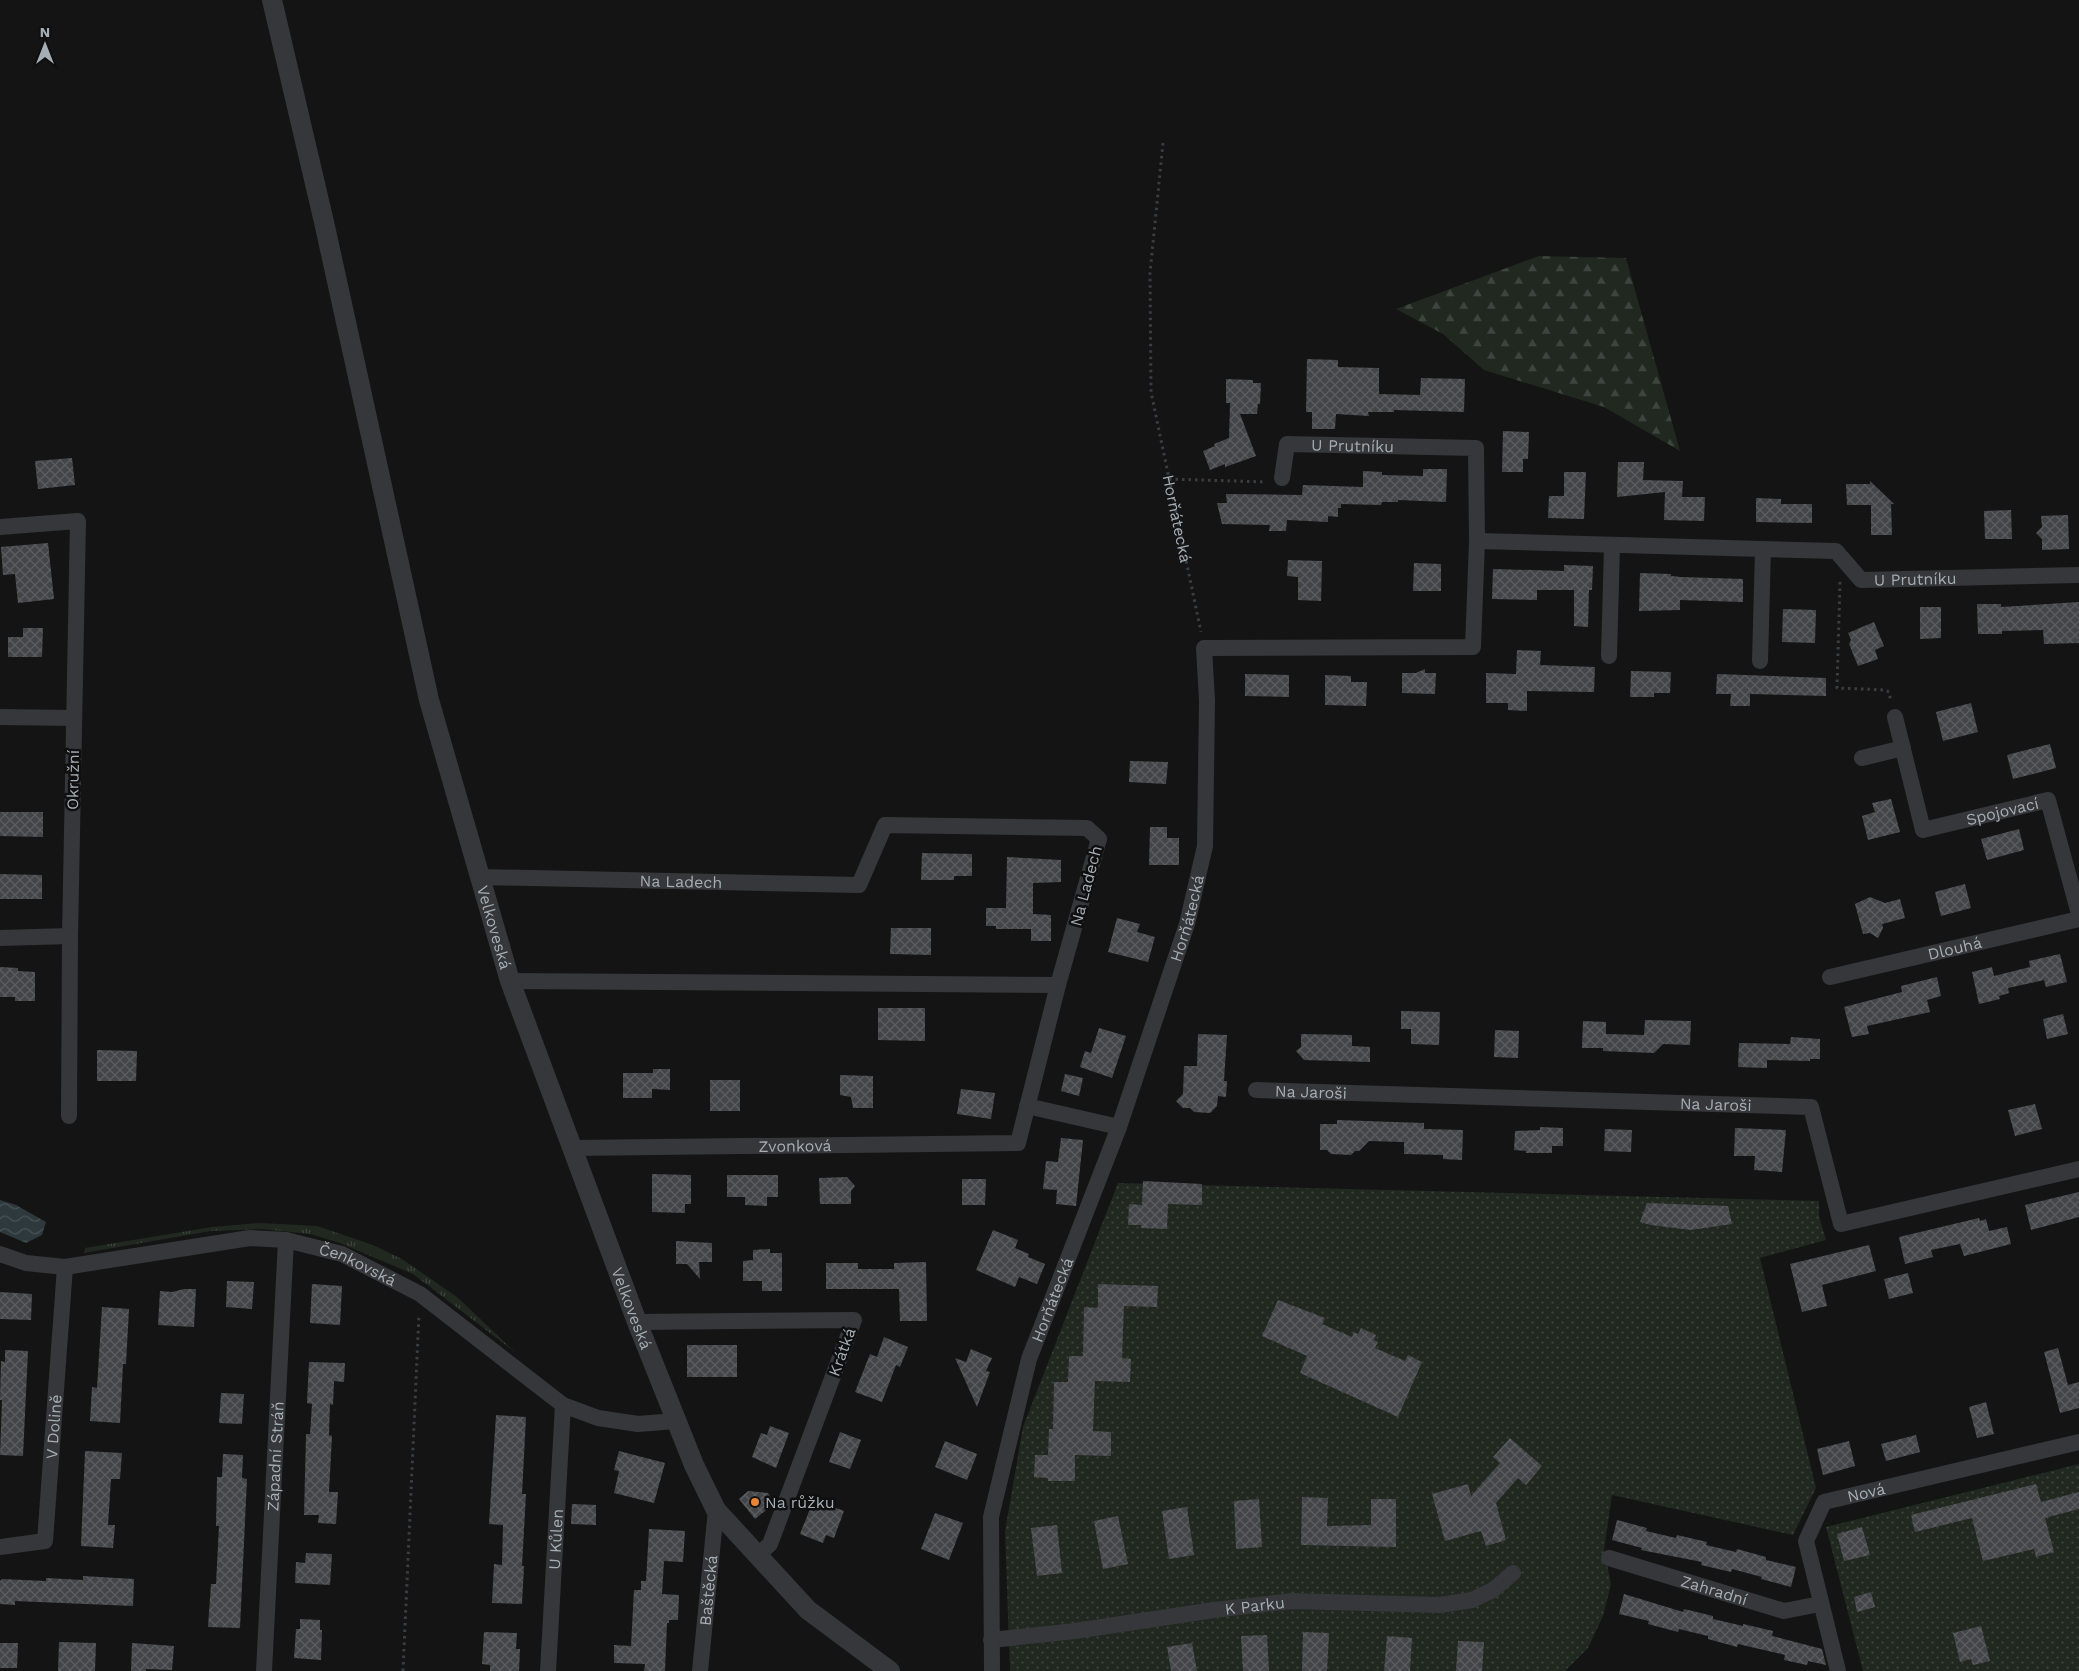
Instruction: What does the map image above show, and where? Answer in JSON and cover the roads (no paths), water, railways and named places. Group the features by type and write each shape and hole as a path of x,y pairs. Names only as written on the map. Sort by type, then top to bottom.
{"street":[{"name":"Velkoveská","path":"272,0 324,222 429,700 510,981 637,1322 694,1465 716,1510 808,1610 890,1671"},
{"name":"U Prutníku","path":"1204,648 1473,646 1477,541 1476,448 1287,444 1282,478"},
{"name":"Okružní","path":"0,527 78,521 70,936 69,1116"},
{"path":"1477,541 1763,549 1760,661"},
{"path":"1609,656 1612,545"},
{"name":"U Prutníku","path":"1763,549 1836,551 1861,580 2079,575"},
{"name":"Horňátecká","path":"992,1671 991,1517 1029,1358 1119,1127 1187,924 1205,846 1207,700 1204,648"},
{"path":"0,717 74,718"},
{"name":"Spojovací","path":"1895,717 1923,830 2048,800 2079,914"},
{"path":"1862,758 1902,748"},
{"name":"Na Ladech","path":"480,878 859,885 885,825 1087,828 1099,839 1058,985"},
{"name":"Dlouhá","path":"1830,976 2079,918"},
{"path":"0,938 70,936"},
{"path":"510,981 1058,985 1027,1106 1119,1127"},
{"name":"Na Jaroši","path":"1256,1090 1811,1107 1841,1224 2079,1170"},
{"name":"Zvonková","path":"573,1148 1018,1143 1027,1106"},
{"name":"Čenkovská","path":"0,1254 26,1264 65,1267 250,1238 286,1240 342,1254 420,1294 563,1405 598,1418 638,1424 676,1421"},
{"name":"Západní Stráň","path":"264,1671 286,1240"},
{"name":"V Dolině","path":"0,1547 45,1542 65,1267"},
{"name":"Krátká","path":"637,1322 854,1320 770,1544 758,1555"},
{"name":"U Kůlen","path":"548,1671 563,1405"},
{"name":"Nová","path":"1838,1671 1806,1542 1824,1502 2079,1442"},
{"name":"Baštěcká","path":"700,1671 716,1510"},
{"name":"Zahradní","path":"1609,1558 1784,1611 1820,1604"},
{"name":"K Parku","path":"991,1640 1074,1631 1214,1610 1292,1601 1440,1605 1472,1600 1493,1590 1513,1573"}],"water":[{"path":"0,1200 16,1205 46,1222 42,1235 26,1243 0,1232"}],"place":[{"name":"Na růžku","path":"755,1502"}]}
